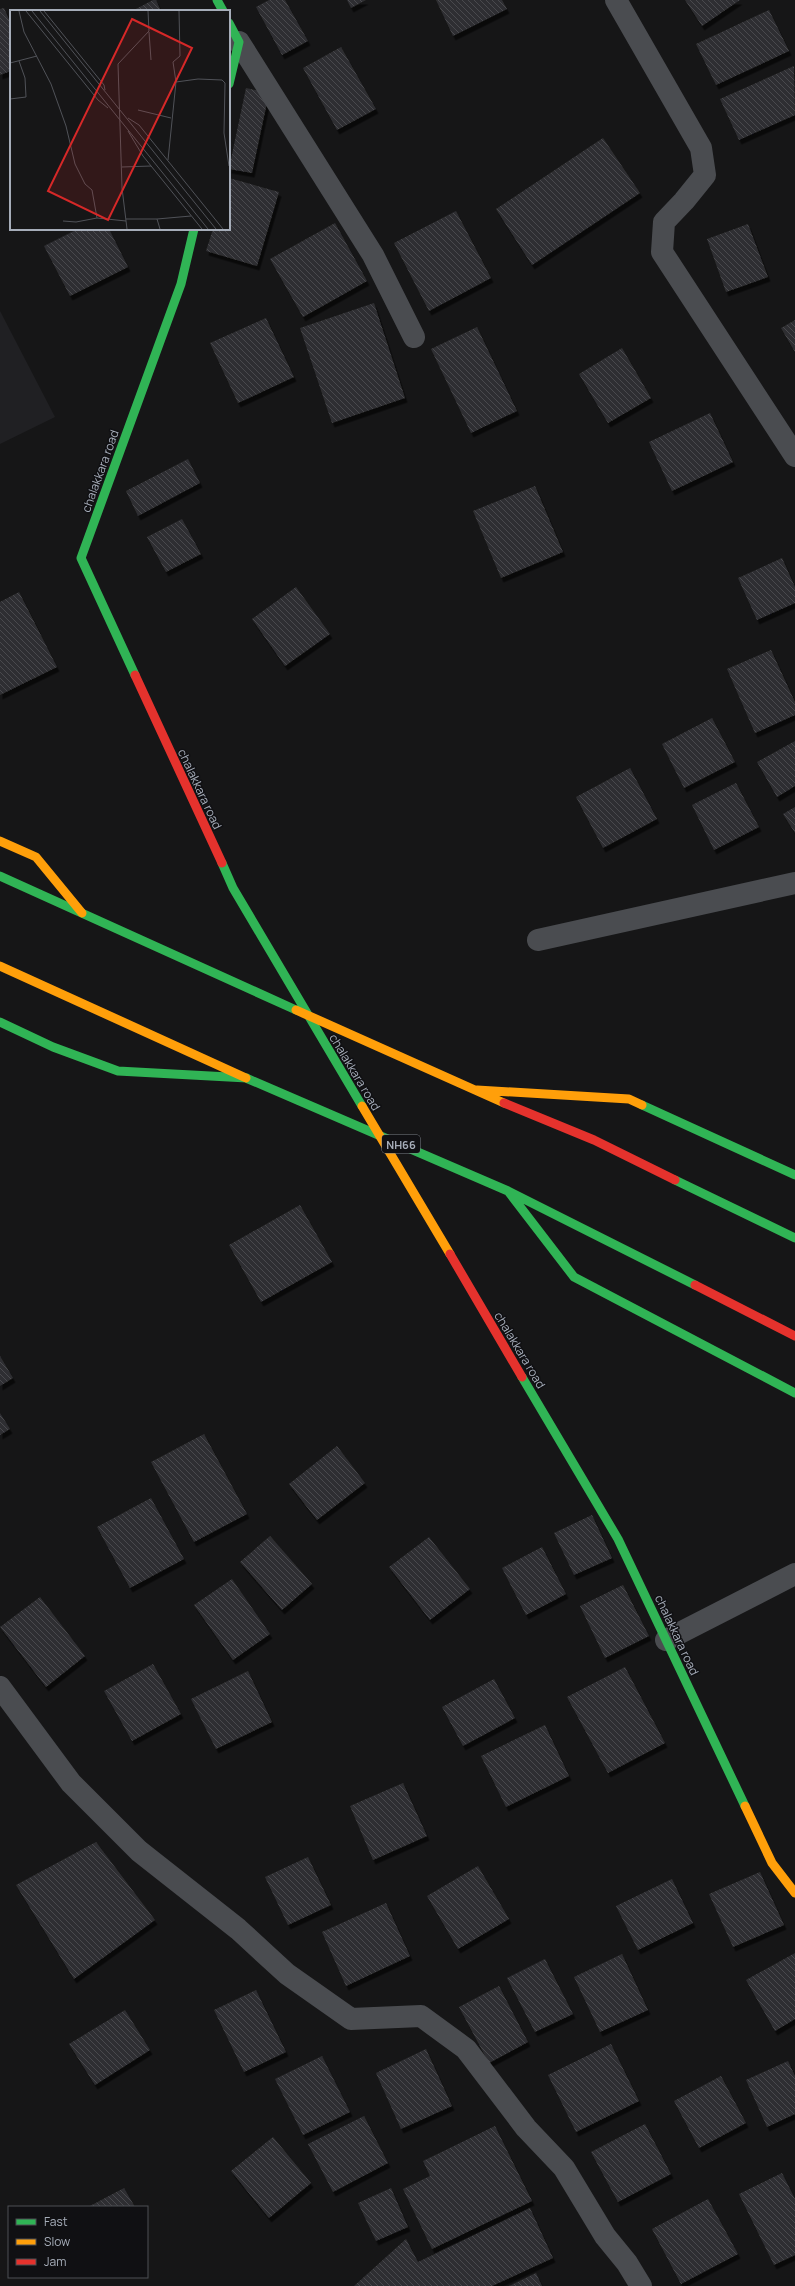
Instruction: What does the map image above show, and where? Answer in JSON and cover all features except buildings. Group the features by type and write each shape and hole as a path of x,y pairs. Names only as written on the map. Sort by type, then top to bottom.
{"main road":[{"path":"217,0 222,10"},
{"path":"230,25 239,42 230,80"},
{"name":"chalakkara road","path":"194,230 181,284 81,558 232,888 618,1539 772,1863 795,1893"},
{"path":"0,841 36,856 82,913"},
{"path":"0,876 472,1090 594,1140 795,1238"},
{"name":"NH66","path":"0,966 248,1078 508,1191 795,1336"},
{"path":"0,1022 53,1047 118,1071 248,1078"},
{"path":"472,1090 629,1099 795,1176"},
{"path":"508,1191 574,1277 795,1393"}],"street":[{"path":"616,0 701,148 705,175 684,201 664,222 662,252 794,452"},
{"path":"239,42 374,255 414,337"},
{"path":"538,940 795,883"},
{"path":"666,1640 795,1574"},
{"path":"0,1687 71,1783 139,1851 238,1929 288,1974 351,2019 421,2016 466,2049 526,2128 564,2168 605,2236 627,2263 641,2286"}],"shaded area":[{"path":"0,311 55,417 0,444"}],"traffic: fast":[{"path":"217,0 222,10"},
{"path":"230,25 239,42 230,80"},
{"path":"135,675 81,558 181,284 194,230"},
{"path":"222,863 233,888 362,1106"},
{"path":"0,876 296,1010"},
{"path":"0,1022 53,1047 118,1071 247,1078"},
{"path":"246,1078 508,1191 695,1285"},
{"path":"642,1105 795,1175"},
{"path":"675,1180 795,1238"},
{"path":"508,1191 574,1277 795,1393"},
{"path":"522,1377 618,1539 745,1806"}],"traffic: slow":[{"path":"0,841 36,857 82,913"},
{"path":"0,966 246,1078"},
{"path":"296,1010 504,1103"},
{"path":"477,1090 629,1099 642,1105"},
{"path":"362,1106 450,1254"},
{"path":"745,1806 772,1863 795,1893"}],"traffic: jam":[{"path":"135,675 222,863"},
{"path":"504,1103 594,1140 675,1180"},
{"path":"450,1254 522,1377"},
{"path":"695,1285 795,1336"}]}
